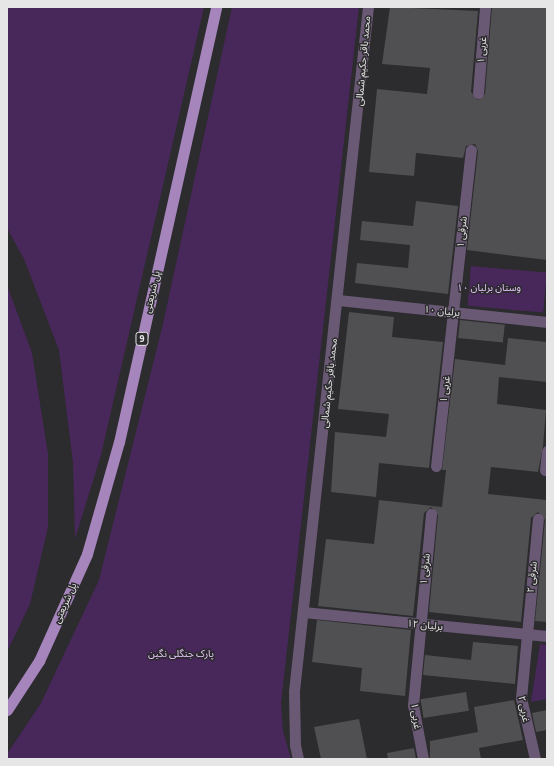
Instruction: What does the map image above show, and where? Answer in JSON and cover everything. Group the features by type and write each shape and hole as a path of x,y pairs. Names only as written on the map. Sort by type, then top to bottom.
{"main road":[{"name":"پل شریعتی","path":"7,710 39,661 89,547 119,442 216,7"}],"street":[{"name":"محمد باقر حکیم شمالی","path":"298,759 294,745 294,691 338,300 368,7"},
{"name":"۱ غربی","path":"478,93 485,7"},
{"name":"۱ شرقی","path":"454,313 470,150"},
{"name":"برلیان ۱۰","path":"338,300 547,322"},
{"name":"۱ غربی","path":"436,466 454,313"},
{"path":"545,470 547,452"},
{"name":"۱ شرقی","path":"420,624 431,514"},
{"name":"۲ شرقی","path":"526,634 538,519"},
{"name":"برلیان ۱۲","path":"303,612 547,636"},
{"name":"۱ غربی","path":"420,624 413,705 423,759"},
{"name":"۲ غربی","path":"526,634 521,698 536,759"}],"green space":[{"path":"7,7 204,7 101,455 75,539 73,463 59,350 24,259 7,228"},
{"name":"پارک جنگلی نگین","path":"232,7 359,7 281,703 283,731 291,759 7,759 7,754 41,703 99,580 162,328"},
{"name":"وستان برلیان ۱۰","path":"471,266 547,273 543,312 468,306"},
{"path":"7,285 32,353 48,454 48,527 30,604 7,652"},
{"path":"540,644 547,645 547,699 531,702"}],"building":[{"path":"390,7 478,11 471,92 478,100 485,94 492,7 547,7 547,260 467,250 478,151 475,144 466,146 463,158 416,153 414,176 369,172 377,89 427,94 430,68 382,64"},
{"path":"416,201 458,206 448,294 355,283 357,263 408,268 410,245 360,240 362,221 413,226"},
{"path":"349,312 394,317 392,337 443,342 429,468 379,463 376,497 331,492 335,432 386,437 389,414 338,409"},
{"path":"460,320 505,325 503,343 458,338"},
{"path":"508,338 547,342 547,382 499,377 497,404 546,410 543,446 538,472 491,467 488,494 547,500 547,622 535,621 545,520 538,512 531,518 521,622 429,612 438,515 431,507 424,513 413,616 318,606 326,539 374,544 379,500 442,507 446,470 442,470 455,359 505,365"},
{"path":"317,620 411,630 405,696 360,691 362,668 312,662"},
{"path":"473,642 518,646 515,684 423,675 425,655 471,660"},
{"path":"466,692 469,711 424,718 421,699"},
{"path":"514,700 523,740 479,748 481,759 430,759 430,741 478,732 474,707"},
{"path":"547,710 547,730 536,732 532,713"},
{"path":"359,719 367,759 321,759 314,727"},
{"path":"414,748 416,759 388,759 387,753"}]}
